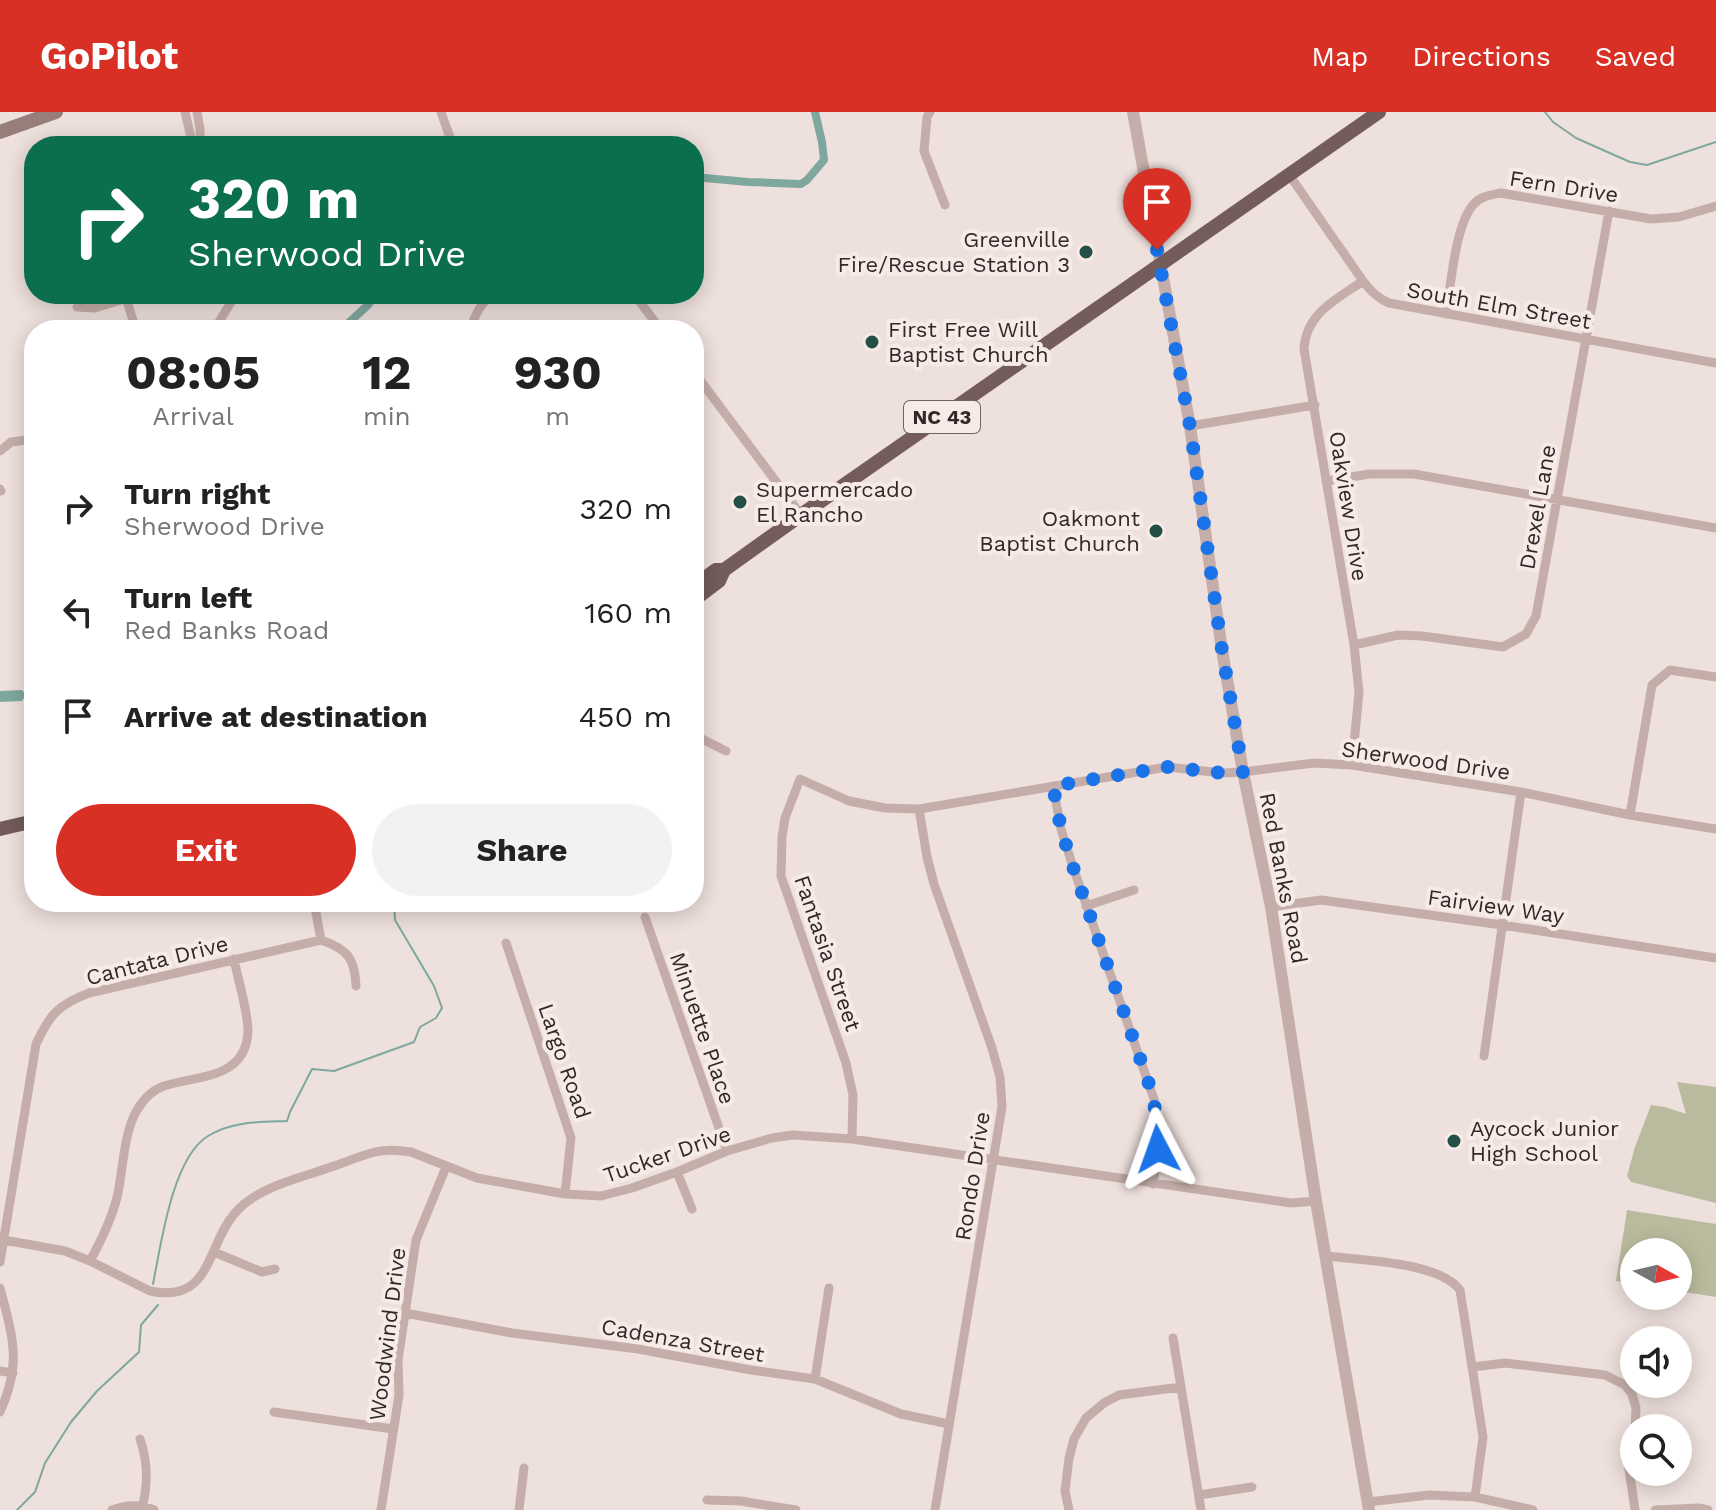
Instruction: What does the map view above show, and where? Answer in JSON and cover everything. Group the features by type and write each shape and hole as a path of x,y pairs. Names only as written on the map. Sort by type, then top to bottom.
{"main road":[{"path":"0,132 56,112"},
{"name":"NC 43","path":"704,580 1379,112"},
{"path":"704,584 718,572"},
{"name":"NC 43","path":"704,592 719,581 718,572"},
{"path":"0,829 24,823"}],"street":[{"path":"185,112 191,136"},
{"path":"197,112 200,136"},
{"path":"441,112 449,136"},
{"path":"930,112 924,151 945,205"},
{"name":"Red Banks Road","path":"1133,112 1190,426 1222,650 1271,907 1316,1201 1369,1506"},
{"name":"South Elm Street","path":"1290,176 1363,281 1381,300 1716,363"},
{"name":"Fern Drive","path":"1446,314 1465,218 1474,203 1486,196 1501,193 1651,219 1679,217 1716,206"},
{"name":"Drexel Lane","path":"1354,645 1398,635 1503,647 1526,634 1536,616 1609,211"},
{"name":"Oakview Drive","path":"1352,765 1359,692 1354,645 1304,349 1309,324 1327,306 1363,281"},
{"path":"77,307 95,308 107,304"},
{"path":"704,385 801,515"},
{"path":"1190,426 1315,405"},
{"path":"0,451 11,442 24,440"},
{"path":"1326,481 1369,474 1414,474 1716,528"},
{"path":"1630,815 1652,685 1670,670 1716,677"},
{"path":"704,740 726,751"},
{"name":"Sherwood Drive","path":"800,779 849,801 885,808 919,809 1167,767 1222,773 1314,763 1352,765 1521,792 1716,829"},
{"name":"Fantasia Street","path":"800,779 785,818 781,876 846,1063 853,1095 852,1139"},
{"path":"1053,786 1061,829 1154,1099 1158,1149 1153,1184"},
{"path":"1484,1056 1521,792"},
{"name":"Rondo Drive","path":"919,809 934,884 992,1048 1000,1077 1002,1107 935,1510"},
{"path":"1086,906 1134,890"},
{"name":"Fairview Way","path":"1271,907 1321,900 1716,958"},
{"path":"316,912 321,940 343,950 351,959 356,986"},
{"name":"Minuette Place","path":"645,917 727,1151"},
{"name":"Cantata Drive","path":"0,1262 36,1044 50,1018 69,1001 89,993 321,940"},
{"name":"Largo Road","path":"506,943 571,1138 565,1194"},
{"path":"90,1261 115,1205 130,1126 137,1110 163,1086 223,1072 247,1042 248,1027 234,959"},
{"name":"Tucker Drive","path":"4,1240 54,1248 90,1261 138,1287 167,1293 193,1284 207,1269 224,1229 235,1212 249,1200 374,1152 411,1152 484,1179 565,1194 601,1196 677,1172 727,1151 793,1135 852,1139 1291,1203 1316,1201"},
{"name":"Woodwind Drive","path":"381,1510 399,1395 398,1360 416,1240 446,1167"},
{"path":"677,1172 692,1209"},
{"path":"214,1252 262,1272 275,1269"},
{"path":"1326,1256 1418,1268 1446,1278 1460,1290 1483,1437 1475,1497"},
{"path":"0,1288 14,1345 9,1393 0,1412"},
{"path":"815,1379 829,1288"},
{"name":"Cadenza Street","path":"405,1313 512,1333 638,1349 815,1379 899,1414 949,1424"},
{"path":"1173,1338 1201,1510"},
{"path":"1473,1367 1505,1363 1605,1375 1625,1385 1632,1394 1636,1414"},
{"path":"0,1371 13,1373"},
{"path":"1069,1510 1065,1491 1069,1458 1074,1439 1086,1418 1119,1395 1181,1387"},
{"path":"274,1412 393,1429"},
{"path":"140,1439 147,1472 143,1505"},
{"path":"519,1510 524,1468"},
{"path":"1631,1486 1635,1510"},
{"path":"1199,1495 1252,1487"},
{"path":"1369,1506 1429,1495 1475,1497 1533,1510"},
{"path":"707,1500 741,1501 796,1510"},
{"path":"112,1510 143,1505 154,1510"},
{"path":"1655,1510 1708,1510"}],"green space":[{"path":"1677,1082 1716,1087 1716,1203 1631,1182 1627,1176 1651,1105 1686,1114"},
{"path":"1627,1210 1716,1224 1716,1297 1692,1293 1692,1238 1623,1238"},
{"path":"1620,1255 1620,1282 1616,1281"}],"water":[{"path":"22,690 24,698 22,701 0,702 0,691"}],"waterway":[{"path":"704,178 801,184 824,160 815,112"},
{"path":"1545,112 1553,122 1576,138 1630,162 1647,165 1716,142"},
{"path":"352,320 369,304"},
{"path":"153,1284 170,1204 185,1163 196,1147 208,1136 227,1127 287,1121 312,1069 334,1071 414,1042 420,1027 436,1018 442,1008 434,986 395,920 395,912"},
{"path":"17,1510 35,1492 45,1463 71,1422 97,1391 139,1352 141,1325 158,1305"}],"place":[{"name":"Greenville Fire/Rescue Station 3","path":"1086,252"},
{"name":"First Free Will Baptist Church","path":"872,342"},
{"name":"Supermercado El Rancho","path":"740,502"},
{"name":"Oakmont Baptist Church","path":"1156,531"},
{"name":"Aycock Junior High School","path":"1454,1141"}],"route":[{"path":"1157,250 1190,426 1243,772 1167,767 1053,786 1061,829 1073,867 1154,1099 1158,1149"}]}
